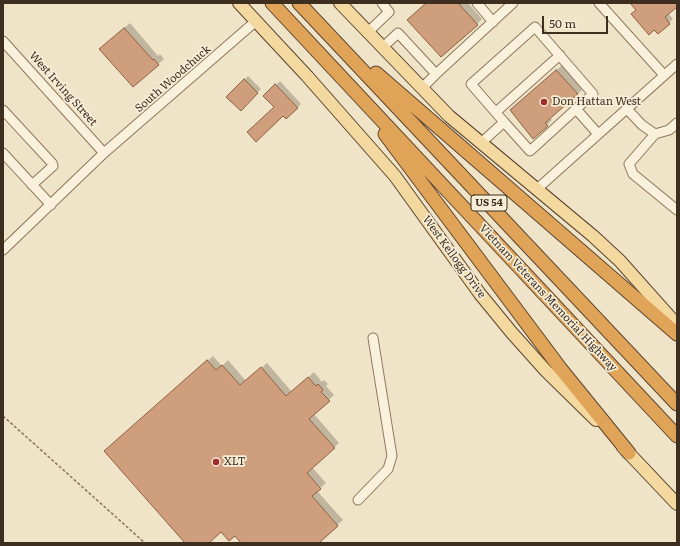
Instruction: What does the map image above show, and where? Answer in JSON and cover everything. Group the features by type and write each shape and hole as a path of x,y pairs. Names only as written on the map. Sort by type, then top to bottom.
{"highway":[{"name":"Vietnam Veterans Memorial Highway","path":"272,3 677,436"},
{"name":"Vietnam Veterans Memorial Highway","path":"299,3 677,404"},
{"path":"299,3 421,113 677,334"},
{"path":"351,88 560,368 629,453"}],"main road":[{"name":"West Kellogg Drive","path":"240,3 395,176 480,294 512,333 546,371 629,453 677,504"},
{"path":"340,3 367,33 449,116 593,236 620,262 677,325"}],"street":[{"path":"367,33 389,12 382,3"},
{"path":"477,3 493,22"},
{"path":"422,88 513,3"},
{"path":"599,3 664,76"},
{"name":"South Woodchuck","path":"3,250 104,153 256,22"},
{"path":"535,28 560,55 593,94 530,151 471,84 535,28"},
{"path":"382,48 398,33 436,74"},
{"name":"West Irving Street","path":"3,41 104,153"},
{"path":"496,112 560,55"},
{"path":"537,189 677,64"},
{"path":"576,109 598,134"},
{"path":"627,109 642,125 656,134"},
{"path":"3,110 52,164 52,166 32,185"},
{"path":"481,143 504,122"},
{"path":"677,123 669,130 656,134 629,164 633,174 677,210"},
{"path":"3,153 51,204"},
{"path":"358,500 388,469 392,456 373,338"}],"path":[{"path":"3,416 145,543"}],"building":[{"path":"426,3 458,3 478,25 441,57 407,20"},
{"path":"630,3 677,3 677,7 665,17 670,24 658,34 654,30 649,35 631,14 636,10"},
{"path":"124,28 159,65 133,87 99,49"},
{"name":"Don Hattan West","path":"556,70 578,94 545,123 548,126 533,139 510,110"},
{"path":"244,79 258,93 241,111 226,97"},
{"path":"275,84 298,108 286,119 283,116 256,142 247,132 274,107 263,96"},
{"name":"XLT","path":"207,360 216,370 222,365 240,385 261,367 286,396 308,377 316,386 318,384 323,390 321,392 330,401 309,419 335,448 307,473 321,489 312,496 338,526 319,543 241,543 235,536 229,541 221,532 209,543 185,543 104,451"}],"place":[{"name":"Don Hattan West","path":"544,102"},
{"name":"XLT","path":"216,462"}]}
